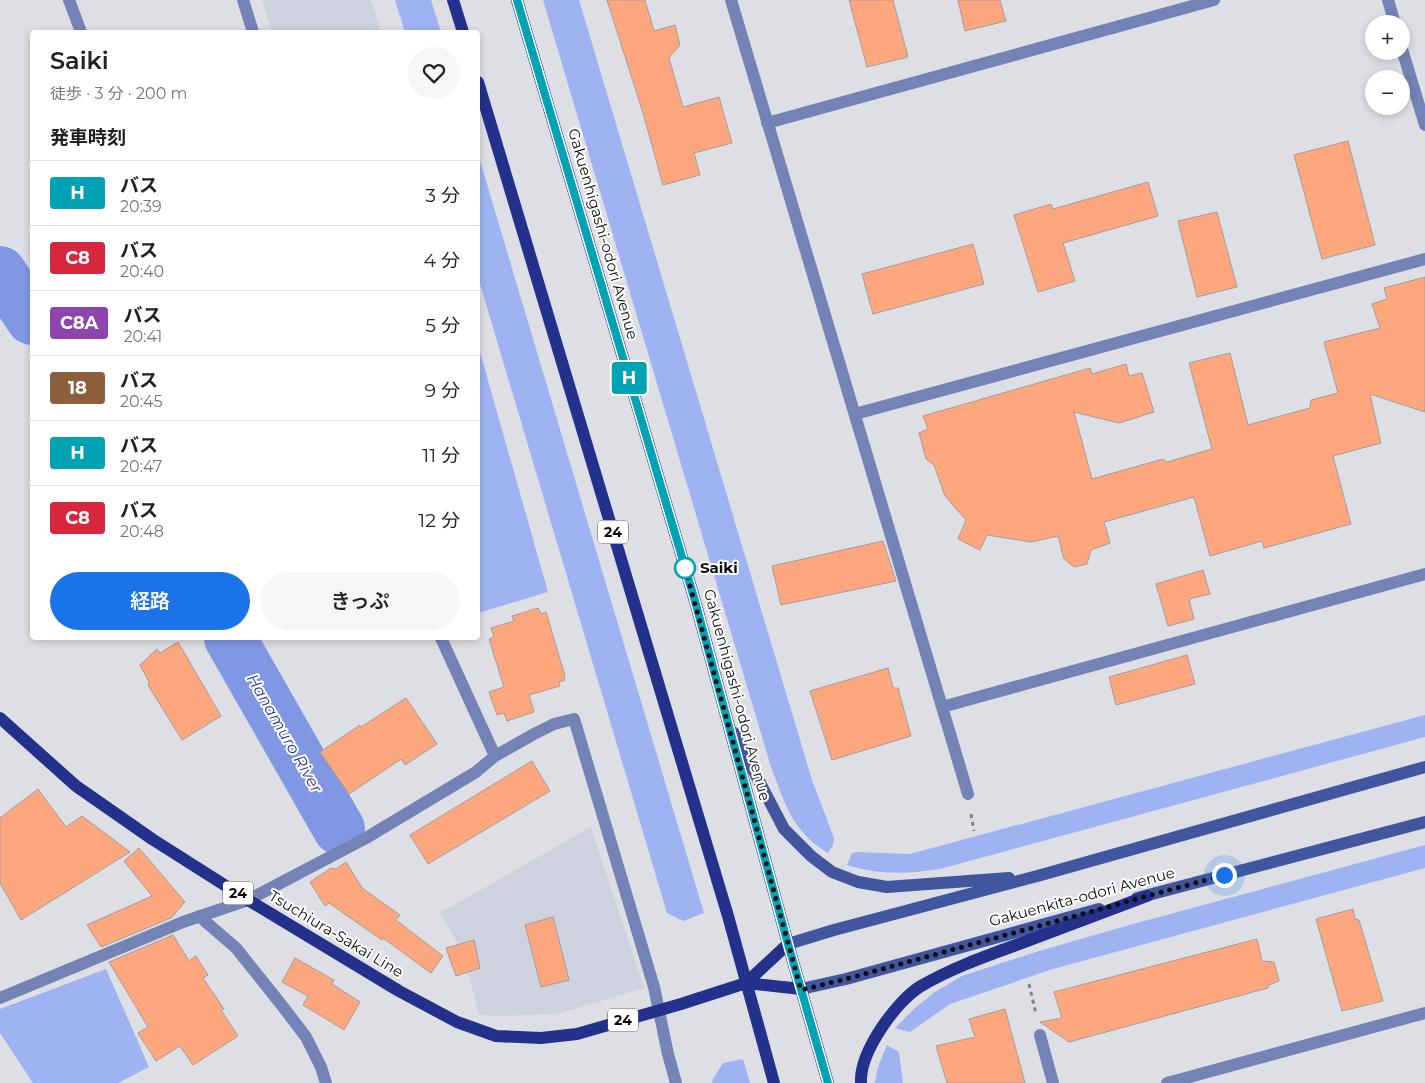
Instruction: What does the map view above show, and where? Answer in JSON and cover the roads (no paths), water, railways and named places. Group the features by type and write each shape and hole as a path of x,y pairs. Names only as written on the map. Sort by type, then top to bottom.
{"main road":[{"path":"453,0 462,30"},
{"name":"Gakuenhigashi-odori Avenue","path":"517,0 692,592 828,1083"},
{"name":"24","path":"480,89 722,897 774,1083"},
{"name":"Tsuchiura-Sakai Line","path":"0,718 76,786 152,839 248,900 399,991 457,1022 496,1036 541,1038 577,1034 746,983 788,944"},
{"path":"727,720 784,829 811,856 832,872 858,882 887,887 1041,875"},
{"path":"788,944 1425,767"},
{"name":"Gakuenkita-odori Avenue","path":"746,983 801,990 1425,822"},
{"path":"861,1083 867,1054 880,1029 898,1006 920,987 962,965 1147,896"}],"street":[{"path":"69,0 80,30"},
{"path":"243,0 252,30"},
{"path":"731,0 968,794"},
{"path":"767,123 1214,0"},
{"path":"1388,0 1392,15"},
{"path":"1405,60 1425,126"},
{"path":"855,414 1425,259"},
{"path":"942,707 1425,574"},
{"path":"442,640 495,756"},
{"path":"0,998 199,916 248,900 366,838 476,772 495,756 534,734 554,724 574,719 654,987 676,1083"},
{"path":"199,916 236,948 306,1036 321,1067 326,1083"},
{"path":"1167,1083 1425,1013"},
{"path":"1040,1034 1053,1083"}],"waterway":[{"name":"Hanamuro River","path":"0,272 30,316"},
{"name":"Hanamuro River","path":"231,640 339,829"}],"place":[{"name":"Saiki","path":"685,568"}]}
